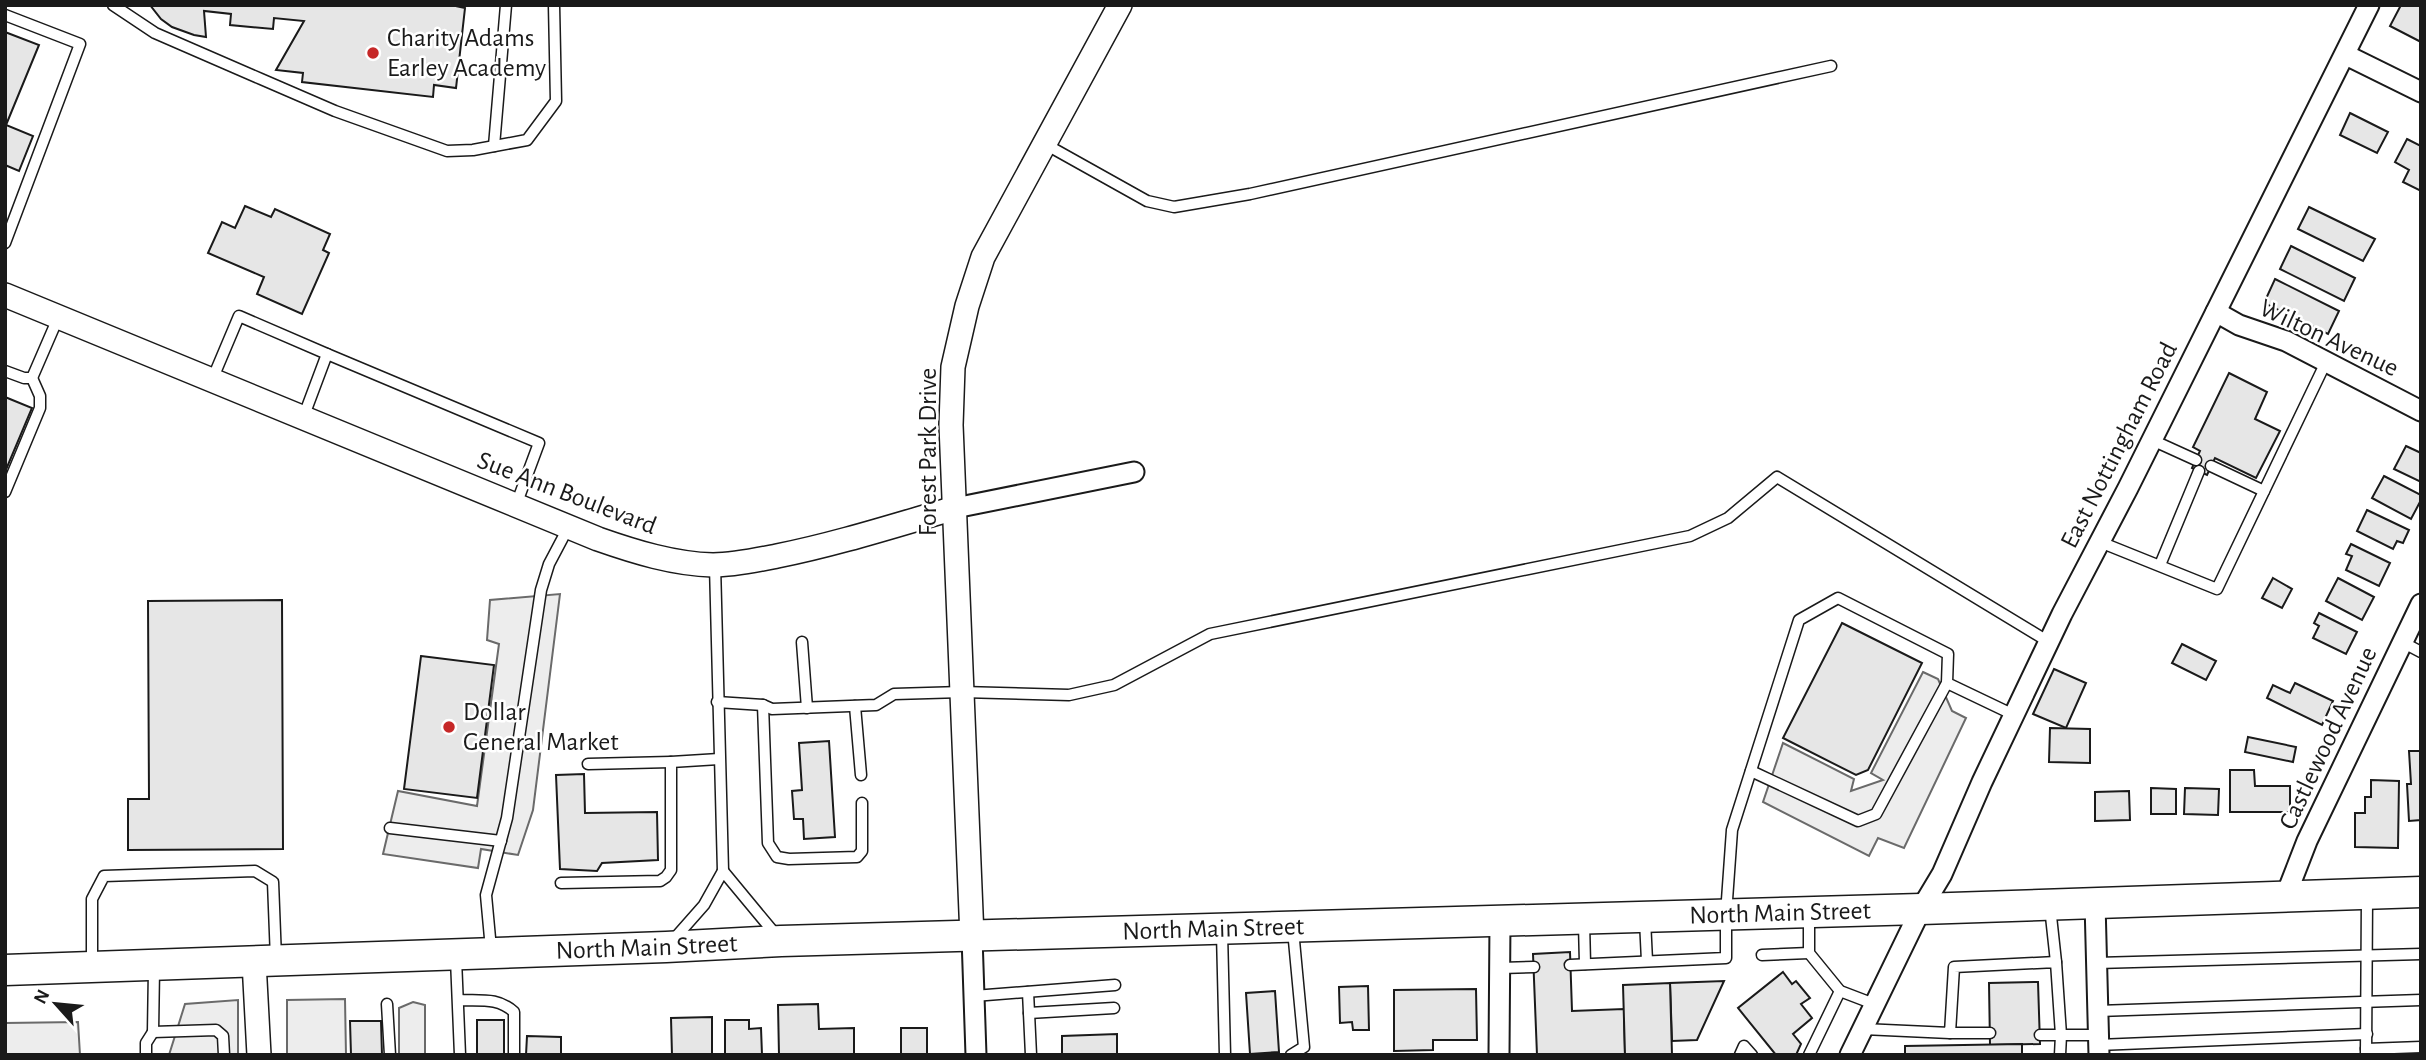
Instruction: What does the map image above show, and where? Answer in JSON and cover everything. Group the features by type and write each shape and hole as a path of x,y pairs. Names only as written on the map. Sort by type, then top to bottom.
{"main road":[{"name":"North Main Street","path":"5,970 491,954 781,940 972,937 2421,892"}],"street":[{"name":"Forest Park Drive","path":"972,937 951,425 953,367 967,306 983,257 1120,5"},
{"name":"East Nottingham Road","path":"1850,1055 1921,909 1942,874 2049,642 2369,5"},
{"path":"2346,55 2421,92"},
{"name":"Sue Ann Boulevard","path":"5,295 568,527 640,554 715,565 754,560 819,547 954,508 1134,472"},
{"name":"Wilton Avenue","path":"2216,312 2239,325 2286,341 2421,411"},
{"name":"Castlewood Avenue","path":"2286,895 2307,841 2421,604"},
{"path":"2095,903 2098,1045"},
{"path":"1499,1055 1500,921"},
{"path":"972,937 976,1055"},
{"path":"259,1055 265,962"}],"lane":[{"path":"113,5 155,33 335,111 447,151 473,150 527,141 556,101 554,5"},
{"path":"494,146 506,5"},
{"path":"5,15 79,44 5,243"},
{"path":"1045,144 1147,201 1174,207 1250,194 1831,66"},
{"path":"212,380 239,316 540,443 515,505"},
{"path":"5,492 40,408 40,396 32,378 58,317"},
{"path":"303,418 327,354"},
{"path":"2099,542 2217,589 2326,362"},
{"path":"5,371 32,378"},
{"path":"2152,440 2196,460"},
{"path":"2211,466 2264,491"},
{"path":"2160,565 2199,471"},
{"path":"717,702 763,705 772,709 876,705 894,694 962,692 1069,695 1114,685 1210,634 1690,537 1728,519 1777,477 2049,642"},
{"path":"491,954 486,895 507,818 541,590 549,564 568,527"},
{"path":"666,947 704,905 723,871 715,565"},
{"path":"1570,965 1726,958 1732,830 1799,621 1838,598 1948,654 1947,683 1876,814 1858,821 1751,771"},
{"path":"802,642 807,708"},
{"path":"2402,642 2421,652"},
{"path":"1947,683 2014,715"},
{"path":"763,705 768,843 777,857 858,857 862,851 862,803"},
{"path":"855,706 861,775"},
{"path":"588,764 719,759"},
{"path":"561,883 660,881 666,877 671,870 671,762"},
{"path":"390,828 501,841"},
{"path":"92,967 92,899 104,876 256,871 273,882 265,962"},
{"path":"723,871 765,925 781,940"},
{"path":"2367,893 2367,1052 2421,1048"},
{"path":"2050,905 2061,1035 2060,1055"},
{"path":"1809,912 1809,953 1840,991 1874,1004"},
{"path":"1645,916 1647,961"},
{"path":"1584,918 1585,964"},
{"path":"1291,1055 1304,1047 1293,927"},
{"path":"1222,929 1225,1055"},
{"path":"1762,955 1809,953"},
{"path":"2096,963 2421,954"},
{"path":"456,955 460,1055"},
{"path":"1950,1033 1954,967 2056,962"},
{"path":"146,1055 146,1043 153,1032 155,965"},
{"path":"1501,968 1534,967"},
{"path":"974,996 1115,985"},
{"path":"1809,1055 1840,991"},
{"path":"1028,992 1031,1055"},
{"path":"459,1000 495,1001 505,1004 514,1012 514,1055"},
{"path":"2098,1011 2421,1000"},
{"path":"387,1004 390,1055"},
{"path":"1029,1013 1114,1008"},
{"path":"1863,1028 1990,1033"},
{"path":"153,1032 216,1030 223,1036 224,1055"},
{"path":"2040,1035 2061,1035 2098,1045 2367,1034"},
{"path":"1740,1055 1744,1046 1752,1055"}],"shaded area":[{"path":"560,594 533,810 518,855 481,849 478,868 383,854 398,791 477,806 499,644 487,640 490,600"},
{"path":"1923,672 1938,679 1952,711 1966,718 1904,848 1878,838 1869,856 1763,802 1783,743 1854,779 1851,791 1883,780 1871,773"},
{"path":"345,999 346,1055 287,1055 287,1000"},
{"path":"238,1000 238,1055 169,1055 185,1004"},
{"path":"413,1002 425,1005 425,1055 399,1055 399,1008"},
{"path":"78,1022 80,1055 5,1055 5,1023"}],"building":[{"name":"Charity Adams Earley Academy","path":"150,5 451,5 465,8 456,88 434,85 433,97 302,82 303,73 276,70 304,21 274,18 273,29 230,25 231,14 204,11 206,37 172,27 161,19"},
{"path":"2401,5 2421,5 2421,42 2390,26"},
{"path":"5,32 39,45 6,125 33,136 19,171 5,165"},
{"path":"2350,113 2388,132 2377,153 2340,135"},
{"path":"2407,139 2421,146 2421,191 2403,182 2409,170 2395,162"},
{"path":"245,206 271,217 275,209 330,234 323,250 329,253 302,314 257,294 264,277 208,253 222,222 235,228"},
{"path":"2309,207 2375,239 2363,261 2298,229"},
{"path":"2291,246 2355,278 2344,301 2280,269"},
{"path":"2275,279 2339,311 2328,334 2264,303"},
{"path":"2229,373 2267,392 2255,419 2280,431 2256,478 2215,458 2207,475 2192,468 2200,451 2193,447"},
{"path":"5,397 32,408 5,472"},
{"path":"2406,446 2421,453 2421,482 2394,469"},
{"path":"2384,476 2421,495 2411,519 2372,498"},
{"path":"2367,510 2409,530 2403,543 2397,541 2393,549 2357,531"},
{"path":"2351,544 2390,563 2379,586 2346,570 2352,556 2346,554"},
{"path":"2273,578 2292,589 2282,608 2262,598"},
{"path":"2338,578 2374,597 2362,620 2326,601"},
{"path":"282,600 283,849 128,850 128,799 149,799 148,601"},
{"path":"2319,613 2357,632 2346,654 2313,638 2319,626 2314,623"},
{"path":"1842,623 1922,663 1868,770 1856,775 1783,738"},
{"path":"2182,644 2216,661 2206,680 2172,663"},
{"name":"Dollar General Market","path":"421,656 494,665 477,798 404,789"},
{"path":"2054,669 2086,683 2066,728 2033,714"},
{"path":"2295,683 2333,701 2322,725 2267,698 2273,685 2290,693"},
{"path":"2050,728 2090,729 2090,763 2049,762"},
{"path":"2248,737 2296,747 2293,762 2245,752"},
{"path":"829,741 835,837 804,839 803,819 794,819 792,791 802,790 799,743"},
{"path":"2409,751 2421,751 2421,820 2409,821"},
{"path":"2230,770 2254,770 2255,786 2290,786 2290,812 2230,812"},
{"path":"584,774 585,813 657,812 658,860 602,863 597,871 560,869 556,775"},
{"path":"2371,780 2399,781 2398,848 2355,847 2355,813 2365,813 2365,797 2371,797"},
{"path":"2151,788 2176,789 2176,814 2151,814"},
{"path":"2185,788 2219,789 2218,815 2184,814"},
{"path":"2129,791 2130,820 2095,821 2095,792"},
{"path":"1570,952 1572,1011 1624,1009 1625,1055 1537,1055 1533,954"},
{"path":"1783,972 1792,984 1796,981 1810,998 1801,1004 1812,1018 1793,1034 1801,1044 1796,1055 1776,1055 1738,1008"},
{"path":"1724,981 1697,1040 1672,1041 1670,983"},
{"path":"2038,982 2040,1044 1990,1045 1989,983"},
{"path":"1670,983 1672,1055 1625,1055 1623,985"},
{"path":"1368,986 1369,1030 1353,1030 1352,1022 1340,1023 1339,987"},
{"path":"1476,989 1477,1040 1433,1040 1433,1050 1394,1051 1394,990"},
{"path":"1275,991 1279,1052 1250,1054 1246,993"},
{"path":"818,1004 819,1029 854,1028 854,1055 779,1055 778,1005"},
{"path":"712,1017 712,1055 672,1055 671,1018"},
{"path":"477,1020 504,1020 504,1055 477,1055"},
{"path":"725,1020 749,1020 749,1029 761,1028 762,1055 725,1055"},
{"path":"350,1021 381,1021 382,1055 351,1055"},
{"path":"901,1028 927,1028 927,1055 901,1055"},
{"path":"1117,1034 1117,1055 1062,1055 1062,1036"},
{"path":"527,1036 561,1037 561,1055 526,1055"},
{"path":"2022,1044 2022,1055 1905,1055 1905,1046"}],"place":[{"name":"Charity Adams Earley Academy","path":"373,53"},
{"name":"Dollar General Market","path":"449,727"}]}
